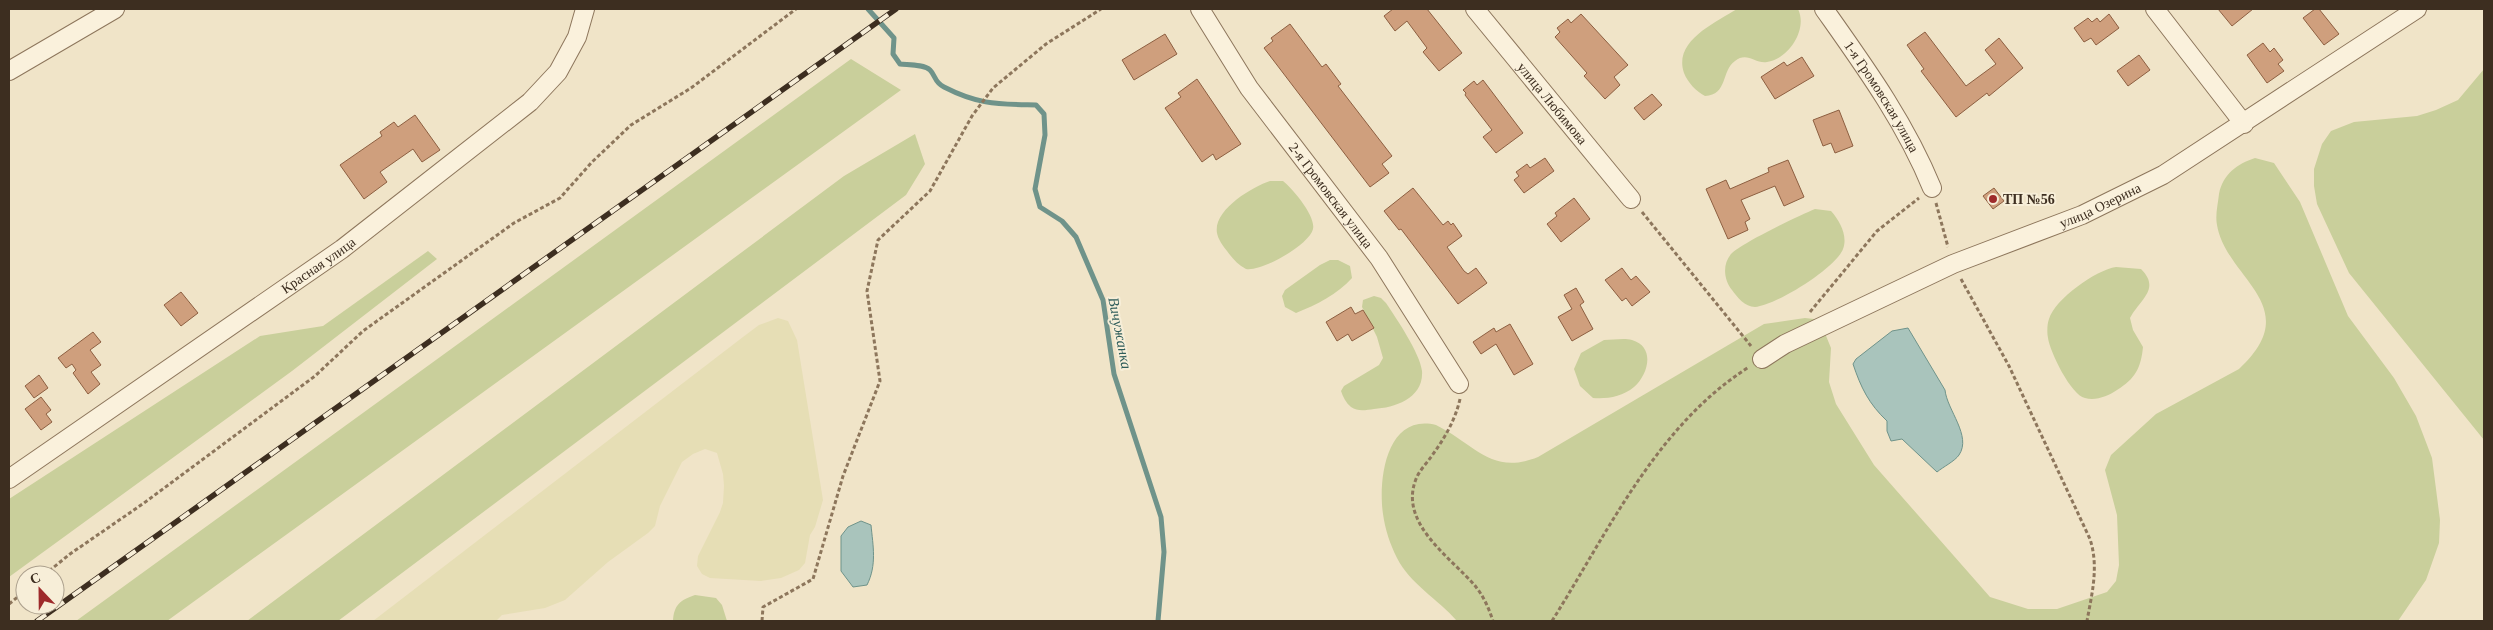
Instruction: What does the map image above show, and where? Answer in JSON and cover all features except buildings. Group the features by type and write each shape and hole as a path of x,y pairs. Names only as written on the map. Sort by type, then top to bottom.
{"street":[{"path":"9,71 115,9"},
{"name":"Красная улица","path":"9,479 342,249 530,102 558,72 577,37 585,9"},
{"name":"2-я Громовская улица","path":"1200,9 1249,88 1379,258 1459,384"},
{"name":"улица Любимова","path":"1475,9 1631,198"},
{"name":"1-я Громовская улица","path":"1824,9 1893,109 1917,150 1932,188"},
{"path":"2155,9 2244,124"},
{"name":"улица Озерина","path":"1762,359 1784,344 1953,264 2082,215 2163,175 2244,124 2332,63 2417,9"}],"path":[{"path":"56,565 152,497 315,376 362,331 506,229 560,198 592,162 631,126 691,88 796,9"},
{"path":"762,621 763,607 813,579 843,476 880,381 867,291 878,240 930,191 972,116 993,88 1046,44 1101,9"},
{"path":"1805,318 1877,231 1932,188 1953,264 2009,366 2090,539 2095,556 2096,569 2088,621"},
{"path":"1552,621 1619,510 1674,433 1701,405 1745,369 1762,359 1631,198"},
{"path":"1459,384 1461,399 1455,420 1416,479 1412,495 1414,512 1420,526 1476,588 1488,606 1493,621"}],"shaded area":[{"path":"778,318 788,321 797,340 823,500 815,527 810,535 805,563 799,570 781,578 761,581 710,578 702,574 697,566 698,556 720,512 723,503 724,486 723,474 717,453 705,449 693,454 682,462 660,506 655,526 608,562 565,600 545,608 502,615 496,621 373,621 759,325"}],"green space":[{"path":"1737,9 1798,9 1800,25 1798,34 1795,42 1789,49 1775,60 1763,62 1747,57 1739,58 1731,65 1717,92 1705,96 1698,92 1684,73 1682,62 1685,51 1698,34"},
{"path":"851,59 901,90 167,621 76,621"},
{"path":"2484,69 2484,440 2349,273 2317,204 2314,169 2322,144 2331,131 2354,122 2417,116 2436,110 2458,100"},
{"path":"915,134 925,164 906,195 338,621 247,621 844,176"},
{"path":"2255,158 2274,163 2300,202 2348,316 2394,378 2416,416 2432,458 2440,520 2439,543 2426,580 2398,621 1457,621 1409,576 1394,553 1384,520 1382,484 1389,452 1396,439 1406,429 1419,424 1436,425 1495,460 1508,463 1522,462 1538,457 1764,324 1805,318 1814,319 1822,326 1831,348 1829,382 1836,404 1874,465 1990,597 2028,609 2057,609 2107,592 2116,581 2119,565 2117,515 2105,470 2111,455 2156,414 2239,369 2258,347 2266,328 2264,310 2257,294 2223,244 2216,221 2219,194 2227,175 2242,163"},
{"path":"1270,181 1283,181 1292,190 1311,217 1313,229 1304,242 1284,256 1263,266 1246,269 1235,261 1222,245 1217,233 1217,224 1227,208 1235,201 1254,188"},
{"path":"1815,209 1831,211 1840,224 1845,239 1843,249 1838,257 1804,285 1776,300 1755,307 1745,303 1727,282 1725,268 1728,258 1737,249 1758,237"},
{"path":"428,251 437,259 292,371 25,565 15,565 15,573 9,577 9,499 260,336 323,326"},
{"path":"1330,260 1338,260 1350,266 1352,278 1333,294 1304,310 1296,313 1285,307 1282,296 1285,290"},
{"path":"2116,267 2141,269 2149,282 2147,294 2130,318 2133,330 2143,347 2141,361 2133,377 2117,390 2102,397 2085,398 2074,389 2057,362 2048,338 2048,321 2059,303 2077,287 2088,279"},
{"path":"1374,296 1381,298 1386,303 1407,336 1420,364 1422,371 1421,380 1413,395 1399,404 1359,410 1349,405 1341,391 1344,386 1379,365 1383,358 1377,337 1362,307 1363,300"},
{"path":"1629,339 1640,344 1647,355 1646,369 1639,382 1624,393 1614,397 1593,398 1580,386 1574,369 1581,353 1604,340"},
{"path":"695,595 716,598 722,605 727,621 673,621 676,607 685,599"}],"water":[{"path":"1908,328 1945,390 1963,440 1959,455 1937,472 1902,439 1891,441 1887,431 1887,421 1866,395 1853,364 1856,359 1892,331"},
{"path":"861,521 871,525 873,563 867,585 853,587 841,571 841,536 848,527"}],"waterway":[{"name":"Вичужанка","path":"868,9 894,38 893,54 900,64 927,68 941,85 956,93 999,104 1036,105 1044,114 1045,135 1035,189 1040,207 1062,221 1076,237 1103,300 1114,374 1161,517 1164,552 1158,621"}],"railway":[{"path":"37,621 896,9"}],"place":[{"name":"ТП №56","path":"1993,199"}]}
